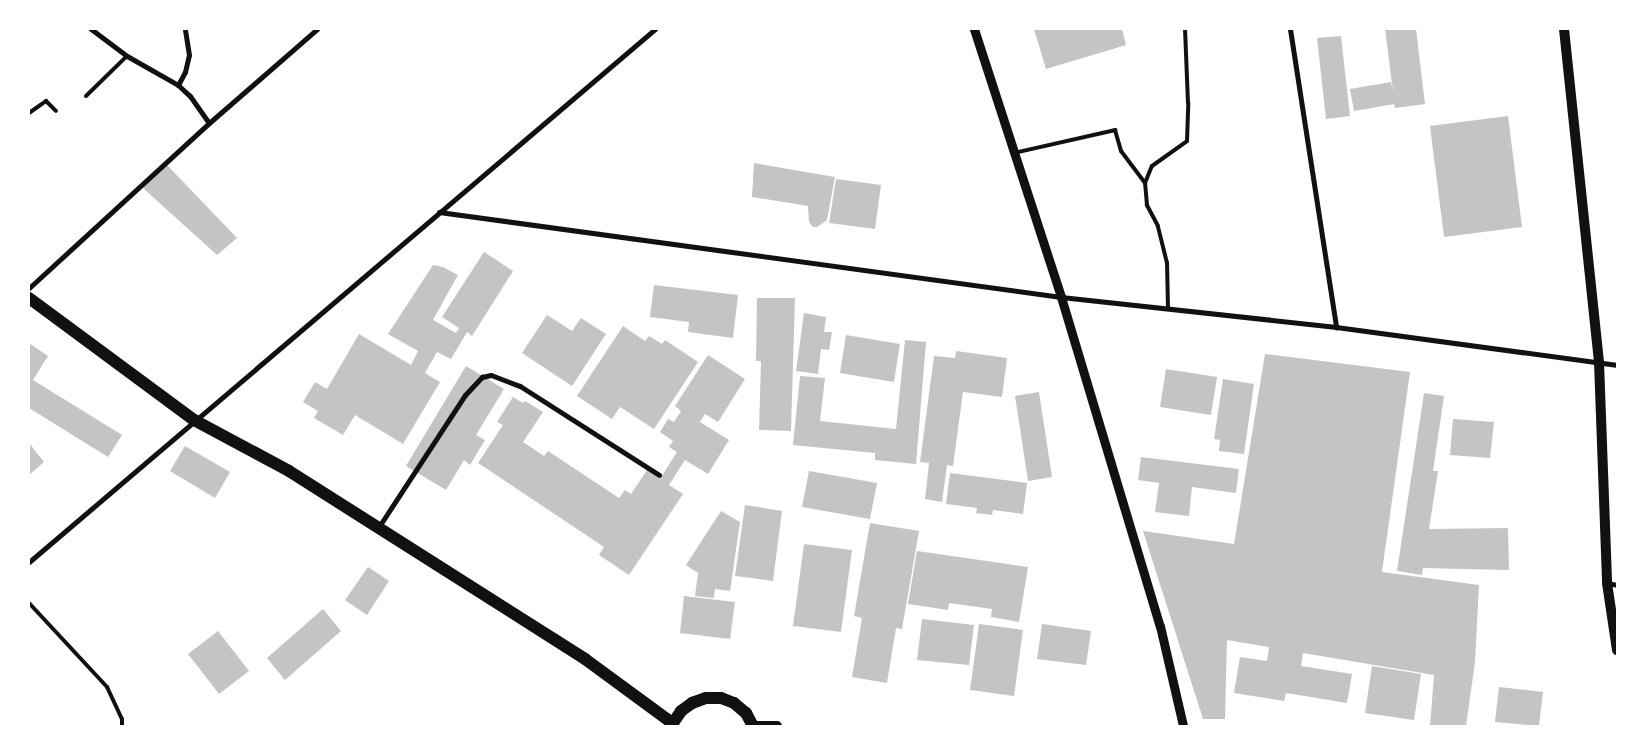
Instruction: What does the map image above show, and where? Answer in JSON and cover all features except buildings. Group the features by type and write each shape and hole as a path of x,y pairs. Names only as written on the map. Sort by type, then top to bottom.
{"main road":[{"path":"1564,29 1599,362 1617,650"},
{"path":"29,298 194,420 289,471 585,659 672,725 681,711 692,702 706,698 721,698 734,703 746,712 753,726 777,726"}],"street":[{"path":"91,29 127,56 178,84 190,96 209,123"},
{"path":"178,84 185,72 189,55 186,29"},
{"path":"29,288 209,123 317,29"},
{"path":"29,562 655,29"},
{"path":"974,29 1061,297 1160,626 1183,726"},
{"path":"1290,29 1336,327"},
{"path":"439,212 1061,297 1336,327 1617,365"},
{"path":"378,529 465,395 482,377 491,375 527,390 659,475"}],"lane":[{"path":"1168,309 1167,263 1158,226 1147,205 1145,183 1152,166 1187,141 1188,103 1185,29"},
{"path":"86,96 127,56"},
{"path":"29,113 46,101 56,111"},
{"path":"1014,154 1115,130 1121,151 1145,183"},
{"path":"29,603 107,687 122,719 122,726"}]}
